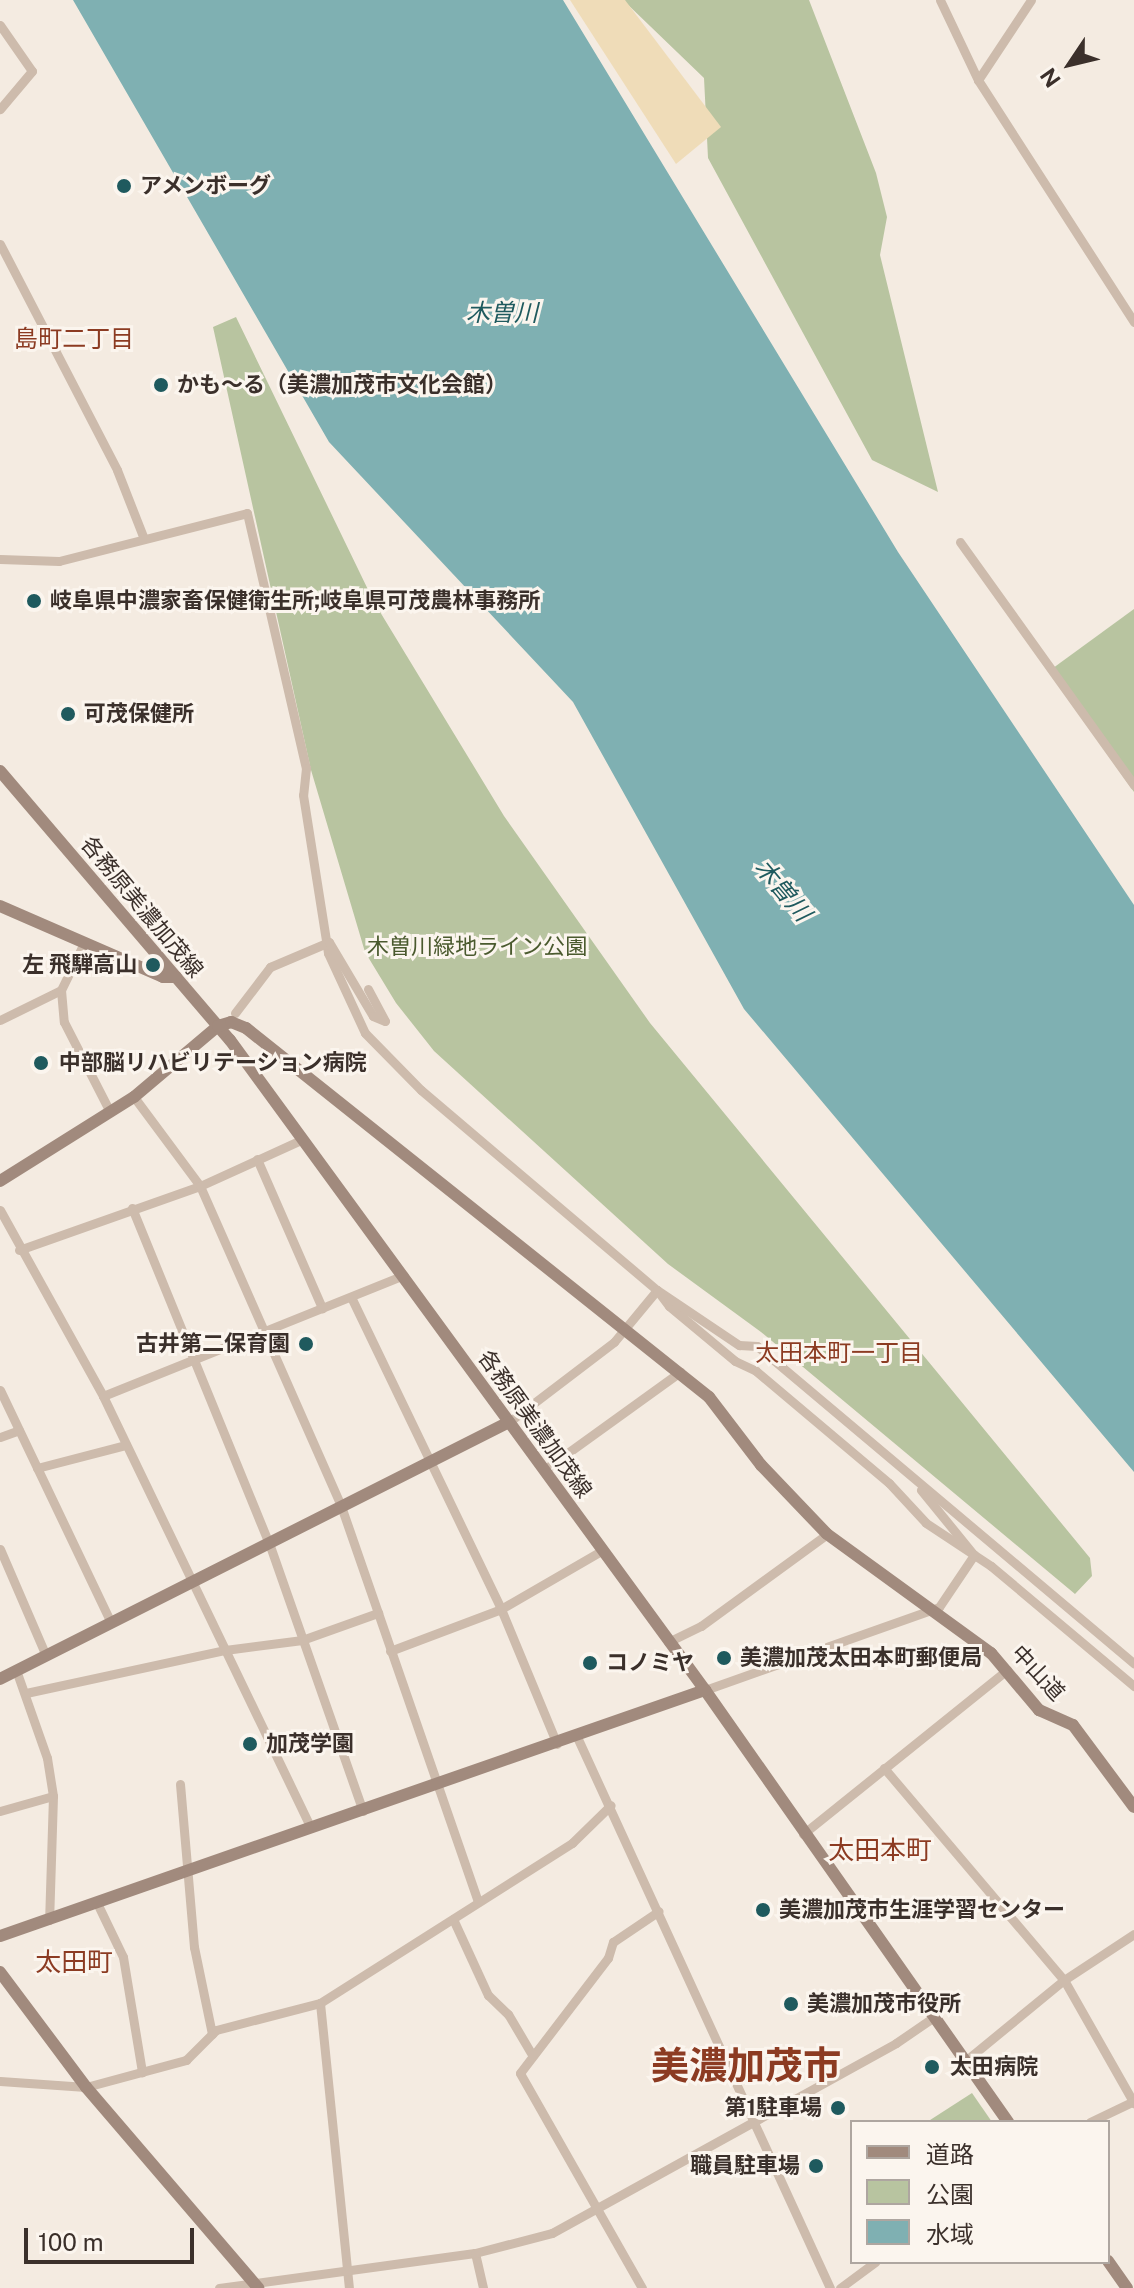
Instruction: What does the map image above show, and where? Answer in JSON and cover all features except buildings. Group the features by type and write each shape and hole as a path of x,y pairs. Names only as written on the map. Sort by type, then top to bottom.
{"street":[{"path":"940,0 978,80 1134,322"},
{"path":"978,80 1031,0"},
{"path":"0,25 32,71 0,109"},
{"path":"0,244 117,470 144,539"},
{"path":"0,559 59,561 247,513 306,768 303,795 310,851 329,942 328,953 344,995 365,1033 421,1090 657,1290 739,1345 757,1346 920,1487 1134,1664"},
{"path":"960,542 1134,785"},
{"name":"各務原美濃加茂線","path":"0,771 218,1026 303,1139 705,1690 803,1834 1007,2120"},
{"path":"0,906 163,977 176,977"},
{"path":"329,942 373,1016 385,1021 368,989"},
{"path":"235,1013 270,967 329,942"},
{"path":"84,943 61,990 64,1022 110,1112"},
{"path":"0,1020 61,990"},
{"name":"中山道","path":"218,1026 231,1022 246,1028 622,1332 680,1372 709,1397 761,1465 827,1534 981,1644 1039,1710 1079,1730 1134,1807"},
{"path":"0,1181 134,1097 218,1026"},
{"path":"134,1097 200,1186 341,1506 478,1902"},
{"path":"19,1250 200,1186 303,1139"},
{"path":"257,1159 322,1308"},
{"path":"132,1208 269,1543 363,1811"},
{"path":"0,1210 19,1250 103,1396 311,1828"},
{"path":"103,1396 404,1275"},
{"path":"0,1679 509,1422 622,1332 657,1290"},
{"path":"657,1290 680,1316 735,1361 756,1371 889,1483 926,1523 974,1555 1134,1686"},
{"path":"351,1297 501,1609 557,1744"},
{"path":"544,1470 680,1372"},
{"path":"0,1390 111,1623"},
{"path":"0,1437 19,1430"},
{"path":"37,1468 126,1445"},
{"path":"920,1487 974,1555"},
{"path":"668,1642 701,1626 827,1534"},
{"path":"0,1549 46,1656"},
{"path":"390,1651 501,1609 601,1551"},
{"path":"0,1936 931,1611 939,1607 974,1555"},
{"path":"26,1693 225,1650 302,1640 378,1613"},
{"path":"16,1670 26,1693 53,1796 49,1920"},
{"path":"803,1834 1007,1670"},
{"path":"577,1737 611,1805 830,2288"},
{"path":"884,1768 1064,1980 1134,2102 1094,2120"},
{"path":"180,1784 194,1947 212,2034"},
{"path":"0,1810 53,1796"},
{"path":"0,2081 86,2087 186,2060 212,2034 320,2003 572,1843 611,1805"},
{"path":"97,1903 123,1957 142,2072"},
{"path":"642,2288 595,2212 520,2073 531,2053 608,1958 613,1942 659,1911"},
{"path":"453,1919 488,1995 508,2014 531,2053"},
{"path":"964,2062 1064,1980 1134,1934"},
{"path":"0,1972 86,2087 257,2286"},
{"path":"320,2003 349,2288"},
{"path":"219,2288 347,2274 475,2253 552,2233 595,2212 934,2017"},
{"path":"475,2253 483,2288"},
{"path":"840,2288 872,2264"},
{"path":"1110,2264 1127,2288"}],"green space":[{"path":"623,0 809,0 876,173 887,217 880,255 938,492 872,460 708,158 704,78"},
{"name":"木曽川緑地ライン公園","path":"236,317 374,602 504,816 650,1023 1090,1558 1092,1576 1075,1594 761,1332 668,1264 434,1051 396,1003 365,952 311,770 213,327"},
{"path":"1134,609 1134,792 1049,671"},
{"path":"972,2093 991,2120 930,2120"}],"sand":[{"path":"570,0 625,0 721,127 676,164"}],"water":[{"name":"木曽川","path":"73,0 563,0 898,552 1134,905 1134,1472 744,1009 573,702 329,442"}],"place":[{"name":"アメンボーグ","path":"124,186"},
{"name":"かも～る（美濃加茂市文化会館）","path":"161,385"},
{"name":"岐阜県中濃家畜保健衛生所;岐阜県可茂農林事務所","path":"34,601"},
{"name":"可茂保健所","path":"68,714"},
{"name":"左 飛騨高山","path":"153,965"},
{"name":"中部脳リハビリテーション病院","path":"41,1063"},
{"name":"古井第二保育園","path":"306,1344"},
{"name":"美濃加茂太田本町郵便局","path":"724,1658"},
{"name":"コノミヤ","path":"590,1663"},
{"name":"加茂学園","path":"250,1744"},
{"name":"美濃加茂市生涯学習センター","path":"763,1910"},
{"name":"美濃加茂市役所","path":"791,2004"},
{"name":"太田病院","path":"932,2067"},
{"name":"第1駐車場","path":"838,2108"},
{"name":"職員駐車場","path":"816,2166"}],"district":[{"name":"島町二丁目","path":"74,339"},
{"name":"太田本町一丁目","path":"839,1353"},
{"name":"太田本町","path":"880,1850"},
{"name":"太田町","path":"74,1962"},
{"name":"美濃加茂市","path":"746,2066"}]}
